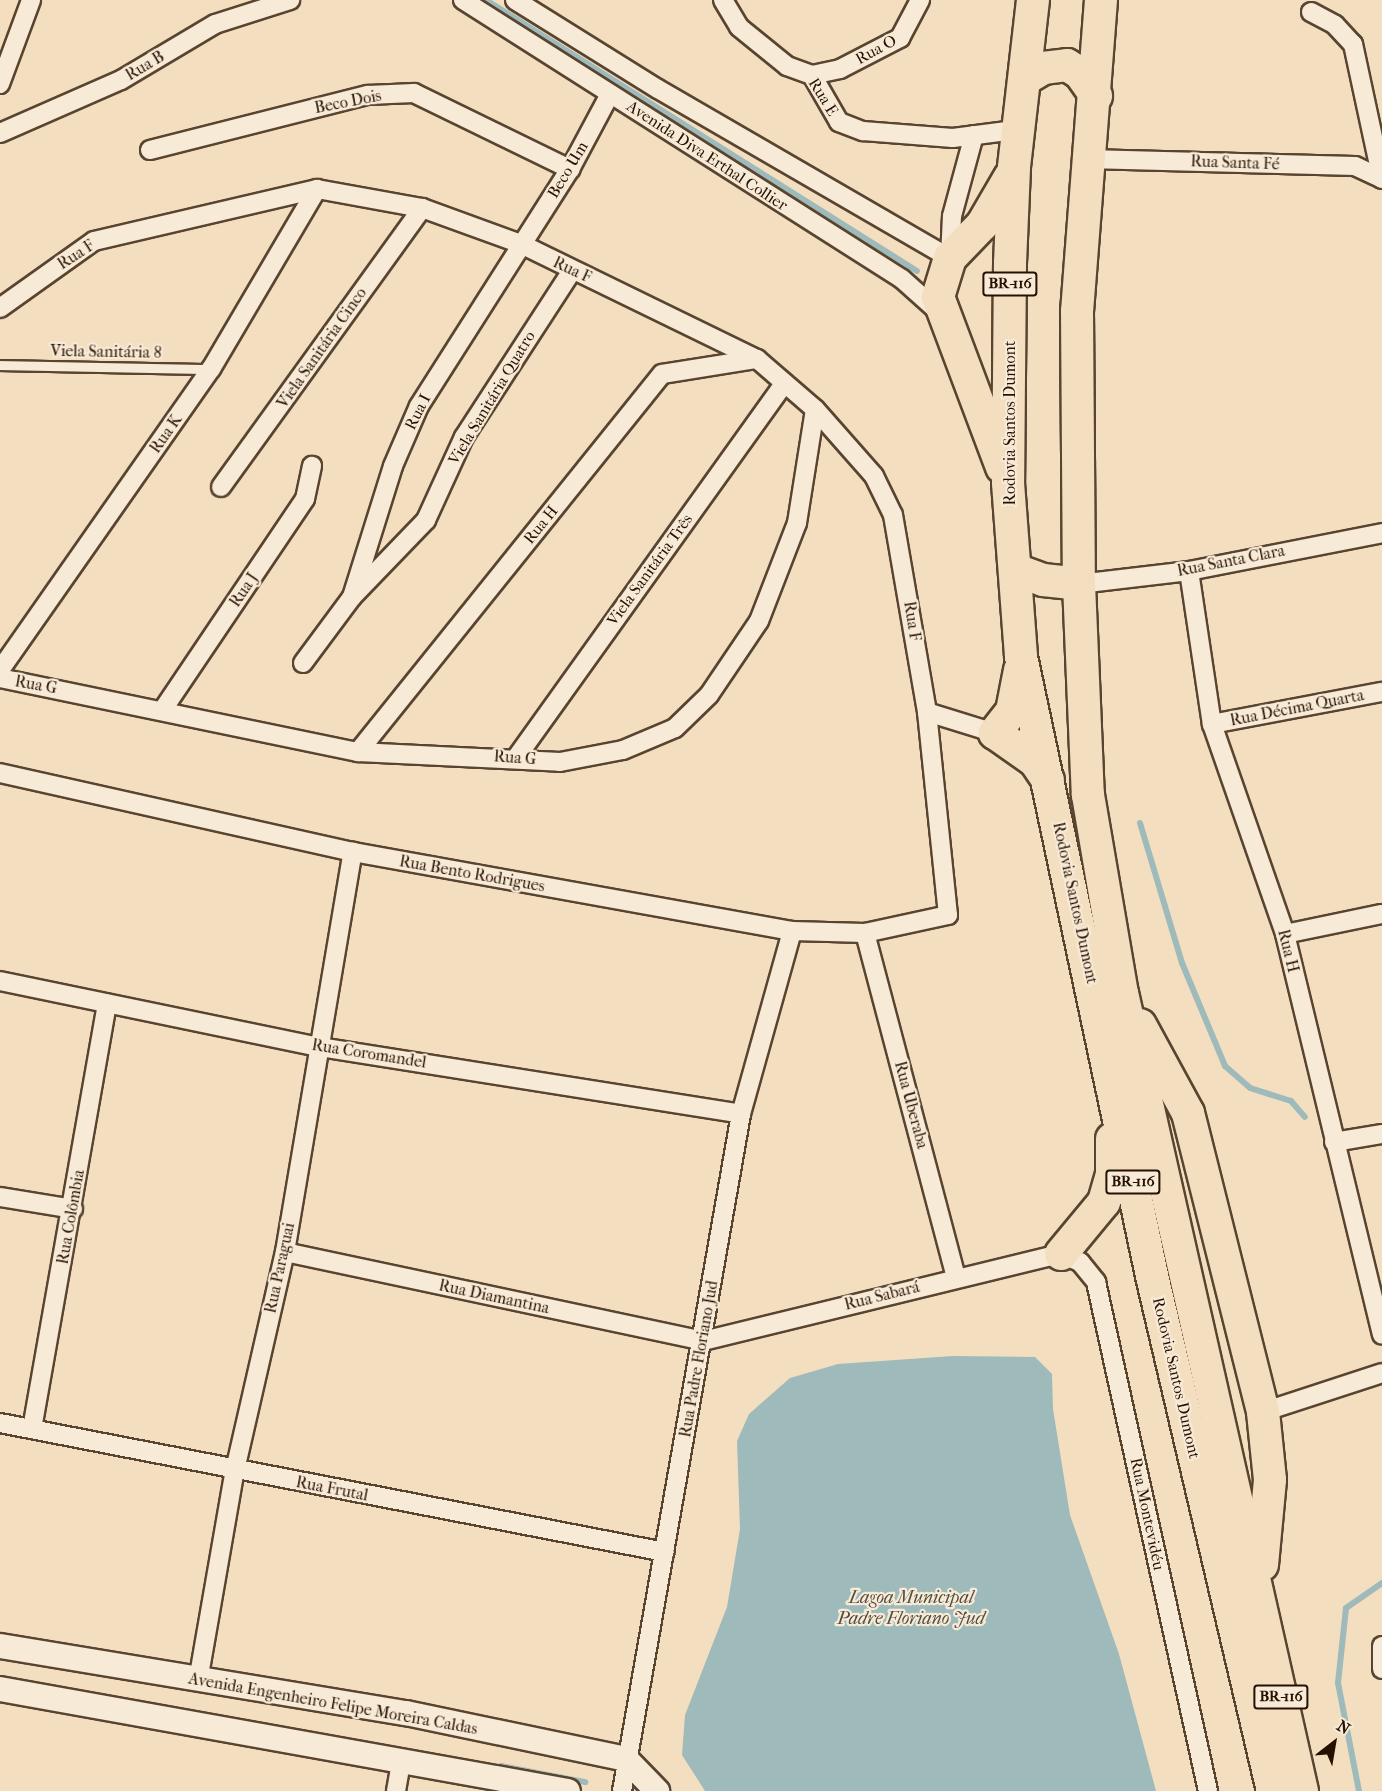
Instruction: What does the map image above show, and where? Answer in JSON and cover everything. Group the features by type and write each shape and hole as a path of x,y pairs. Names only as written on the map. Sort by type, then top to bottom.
{"highway":[{"name":"Rodovia Santos Dumont","path":"1033,0 1022,129 1014,168 1008,483 1021,657 1050,783 1113,1090 1273,1791"},
{"name":"Rodovia Santos Dumont","path":"1101,0 1096,96 1087,159 1077,311 1079,584 1088,795 1122,993 1302,1791"},
{"path":"1025,78 1042,68 1067,64 1080,73 1096,96"},
{"path":"1008,483 938,297 950,258 988,216 1014,168"},
{"path":"1016,570 1043,580 1079,584"},
{"path":"1021,657 1017,699 995,733 1035,761 1050,783"},
{"path":"1122,993 1188,1113 1263,1412 1270,1480 1261,1602"},
{"path":"1061,1254 1104,1202 1112,1174 1113,1090"}],"street":[{"path":"0,84 31,0"},
{"name":"Rua B","path":"0,133 121,80 215,24 290,0"},
{"name":"Avenida Diva Erthal Collier","path":"463,0 903,279 947,319"},
{"name":"Avenida Diva Erthal Collier","path":"515,0 658,89 950,258"},
{"name":"Rua E","path":"723,0 740,27 787,66 813,75 839,122 863,131 974,135 1022,129"},
{"name":"Rua O","path":"813,75 840,69 900,38 920,0"},
{"path":"1099,52 1111,0"},
{"path":"1311,12 1335,25 1353,44 1382,178"},
{"name":"Beco Dois","path":"150,150 368,95 414,93 570,169"},
{"name":"Beco Um","path":"521,244 570,169 610,94"},
{"path":"950,258 952,216 974,135"},
{"name":"Rua Santa Fé","path":"1087,159 1355,166 1382,178"},
{"name":"Rua F","path":"0,308 94,241 317,189 422,208 521,244 571,272 757,359 815,409 874,476 893,515 927,712 948,915"},
{"name":"Rua K","path":"0,670 211,369 317,189"},
{"name":"Viela Sanitária Cinco","path":"221,487 422,208"},
{"name":"Rua I","path":"352,597 393,466 419,406 521,244"},
{"name":"Viela Sanitária Quatro","path":"303,663 352,597 426,520 464,437 571,272"},
{"name":"Rua H","path":"358,752 662,374 757,359"},
{"name":"Viela Sanitária Três","path":"516,758 784,383"},
{"name":"Rua G","path":"0,678 164,708 358,752 516,758 560,762 623,750 675,728 709,695 759,621 797,523 815,409"},
{"name":"Rua J","path":"164,708 305,499 312,466"},
{"name":"Rua Santa Clara","path":"1079,584 1189,572 1382,533"},
{"name":"Rua H","path":"1189,572 1212,724 1285,934 1382,1334"},
{"name":"Rua Décima Quarta","path":"1212,724 1382,692"},
{"path":"927,712 995,733"},
{"name":"Rua Bento Rodrigues","path":"0,773 354,852 792,931 866,933 948,915"},
{"name":"Rua Paraguai","path":"198,1681 235,1470 285,1252 354,852"},
{"path":"1285,934 1382,914"},
{"name":"Rua Padre Floriano Jud","path":"622,1791 626,1759 704,1341 741,1114 792,931"},
{"name":"Rua Uberaba","path":"866,933 956,1277"},
{"name":"Rua Coromandel","path":"0,981 107,1005 320,1047 741,1114"},
{"name":"Rua Colômbia","path":"32,1429 73,1209 107,1005"},
{"path":"1334,1142 1382,1134"},
{"path":"0,1197 73,1209"},
{"name":"Rua Diamantina","path":"285,1252 704,1341"},
{"name":"Rua Sabará","path":"704,1341 956,1277 1061,1254"},
{"name":"Rua Montevidéu","path":"1061,1254 1080,1262 1096,1282 1208,1791"},
{"path":"1263,1412 1382,1373"},
{"name":"Rua Frutal","path":"0,1423 665,1552"},
{"name":"Avenida Engenheiro Felipe Moreira Caldas","path":"0,1646 198,1681 406,1713 626,1759"},
{"path":"1382,1646 1382,1669"},
{"path":"0,1689 401,1764 568,1791"},
{"path":"626,1759 651,1790"},
{"path":"396,1791 401,1764"}],"lane":[{"name":"Viela Sanitária 8","path":"0,365 211,369"}],"water":[{"name":"Lagoa Municipal Padre Floriano Jud","path":"953,1356 1035,1357 1052,1374 1053,1409 1070,1515 1119,1654 1156,1791 705,1791 682,1755 685,1715 727,1607 740,1529 737,1441 749,1414 790,1378 838,1364"}],"waterway":[{"path":"486,0 917,271"},
{"path":"1140,823 1182,963 1225,1066 1250,1088 1291,1101 1305,1117"},
{"path":"1359,1791 1338,1683 1346,1608 1382,1583"},
{"path":"501,1766 585,1782"}]}
